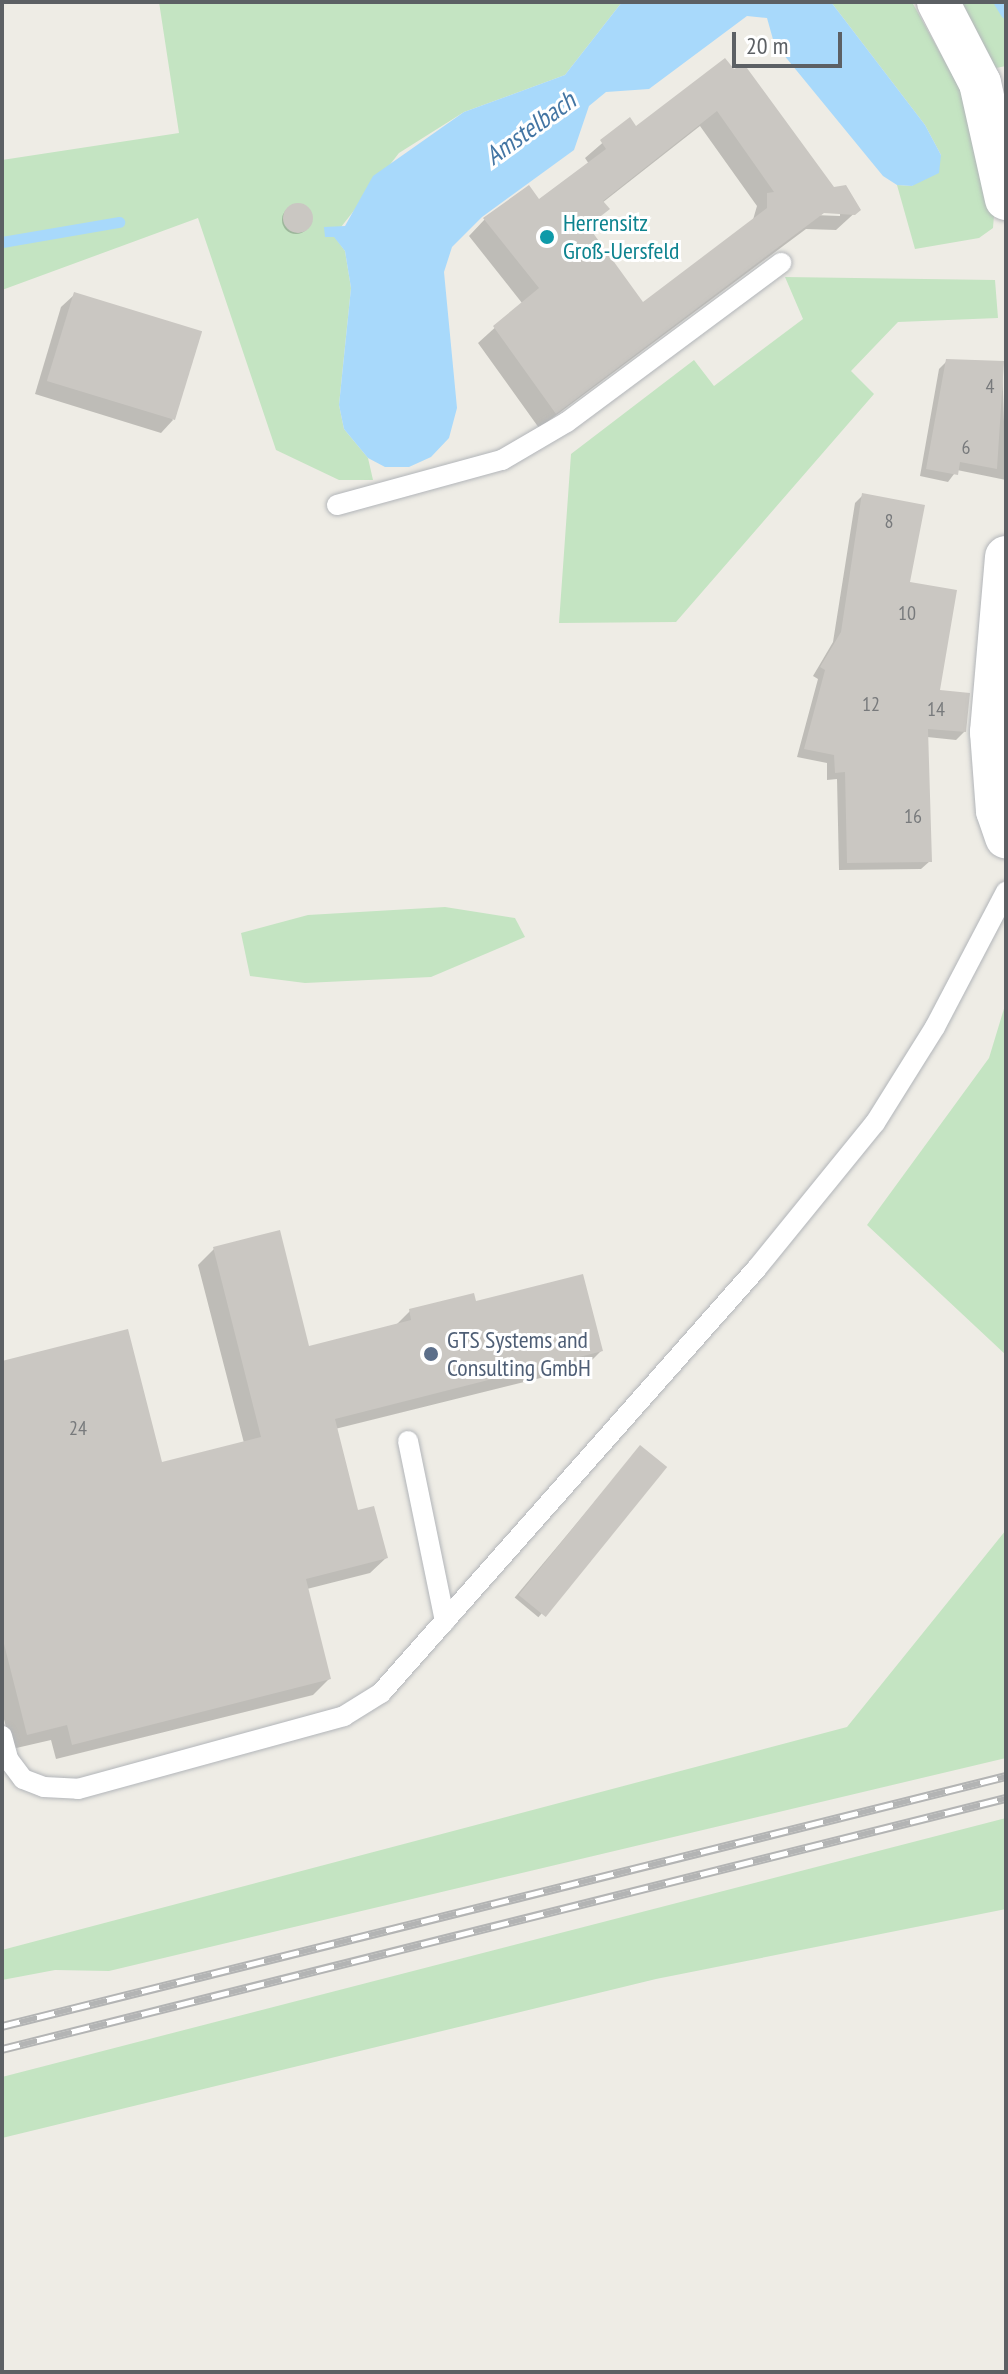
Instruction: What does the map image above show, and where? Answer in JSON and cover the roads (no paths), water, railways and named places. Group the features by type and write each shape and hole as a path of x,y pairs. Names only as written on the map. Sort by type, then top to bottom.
{"street":[{"path":"938,2 980,83 1006,199"},
{"path":"1006,557 991,732 997,811 1006,837"}],"lane":[{"path":"337,505 502,460 567,422 781,263"},
{"path":"2,1736 8,1759 23,1779 44,1787 78,1789 344,1716 381,1693 757,1268 875,1123 935,1027 1006,892"},
{"path":"408,1441 445,1621"}],"water":[{"path":"622,2 831,2 925,125 941,155 939,173 912,186 897,185 883,176 774,43 767,18 747,16 649,89 606,92 589,106 574,150 482,217 452,247 444,272 457,408 449,438 431,457 409,467 385,467 368,458 344,429 339,405 351,288 345,251 334,237 325,237 324,227 345,226 373,176 464,112 565,75"}],"waterway":[{"name":"Amstelbach","path":"999,2 1006,13"},
{"name":"Amstelbach","path":"2,242 119,222"}],"railway":[{"path":"2,2026 1006,1776"},
{"path":"2,2049 1006,1798"}],"place":[{"name":"Herrensitz Groß-Uersfeld","path":"547,237"},
{"name":"GTS Systems and Consulting GmbH","path":"431,1354"}]}
